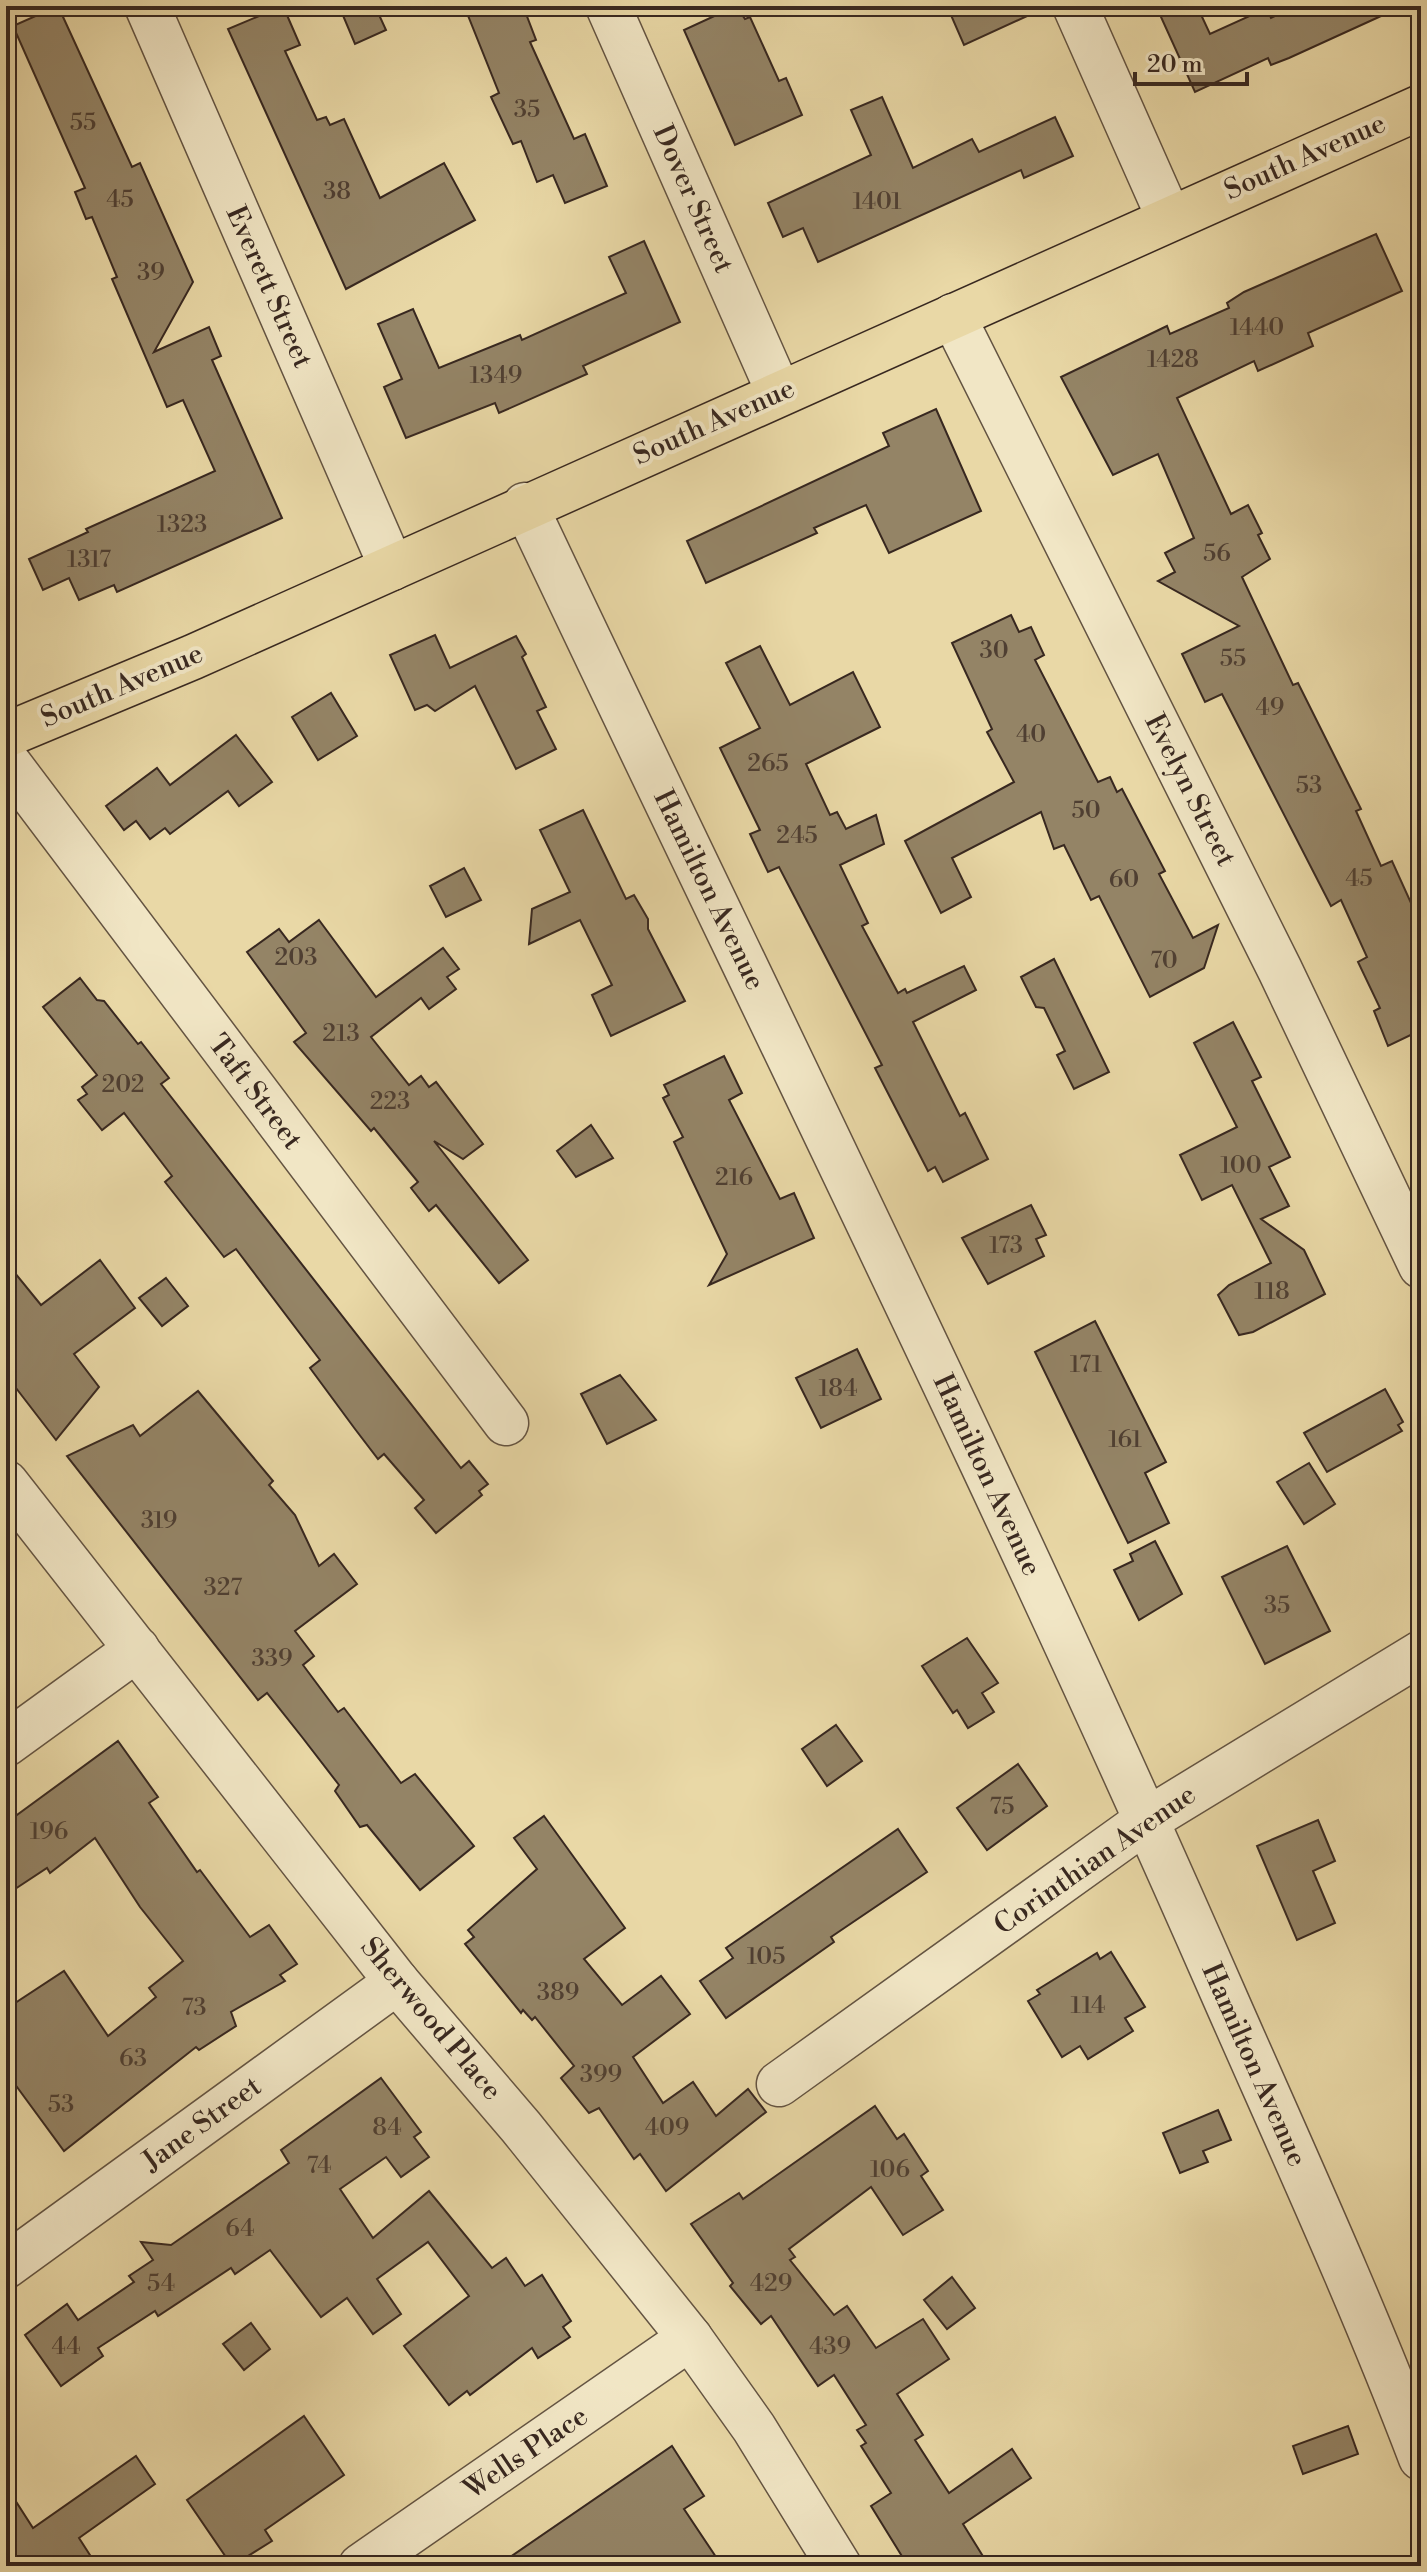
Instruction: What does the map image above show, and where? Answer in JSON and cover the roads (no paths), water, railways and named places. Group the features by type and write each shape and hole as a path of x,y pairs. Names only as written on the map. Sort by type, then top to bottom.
{"main road":[{"name":"South Avenue","path":"6,735 392,568 525,505 1421,107"}],"street":[{"name":"Everett Street","path":"147,6 392,568"},
{"name":"Dover Street","path":"608,6 779,393"},
{"path":"1075,6 1169,218"},
{"name":"Evelyn Street","path":"953,316 1280,970 1421,1266"},
{"name":"Hamilton Avenue","path":"525,505 1009,1520 1147,1820 1419,2447"},
{"name":"Taft Street","path":"6,760 506,1423"},
{"name":"Sherwood Place","path":"6,1483 397,1982 521,2127 690,2338 754,2428 839,2566"},
{"path":"6,1744 137,1649"},
{"name":"Corinthian Avenue","path":"779,2084 1147,1820 1421,1653"},
{"name":"Jane Street","path":"6,2266 397,1982"},
{"name":"Wells Place","path":"361,2566 690,2338"}]}
